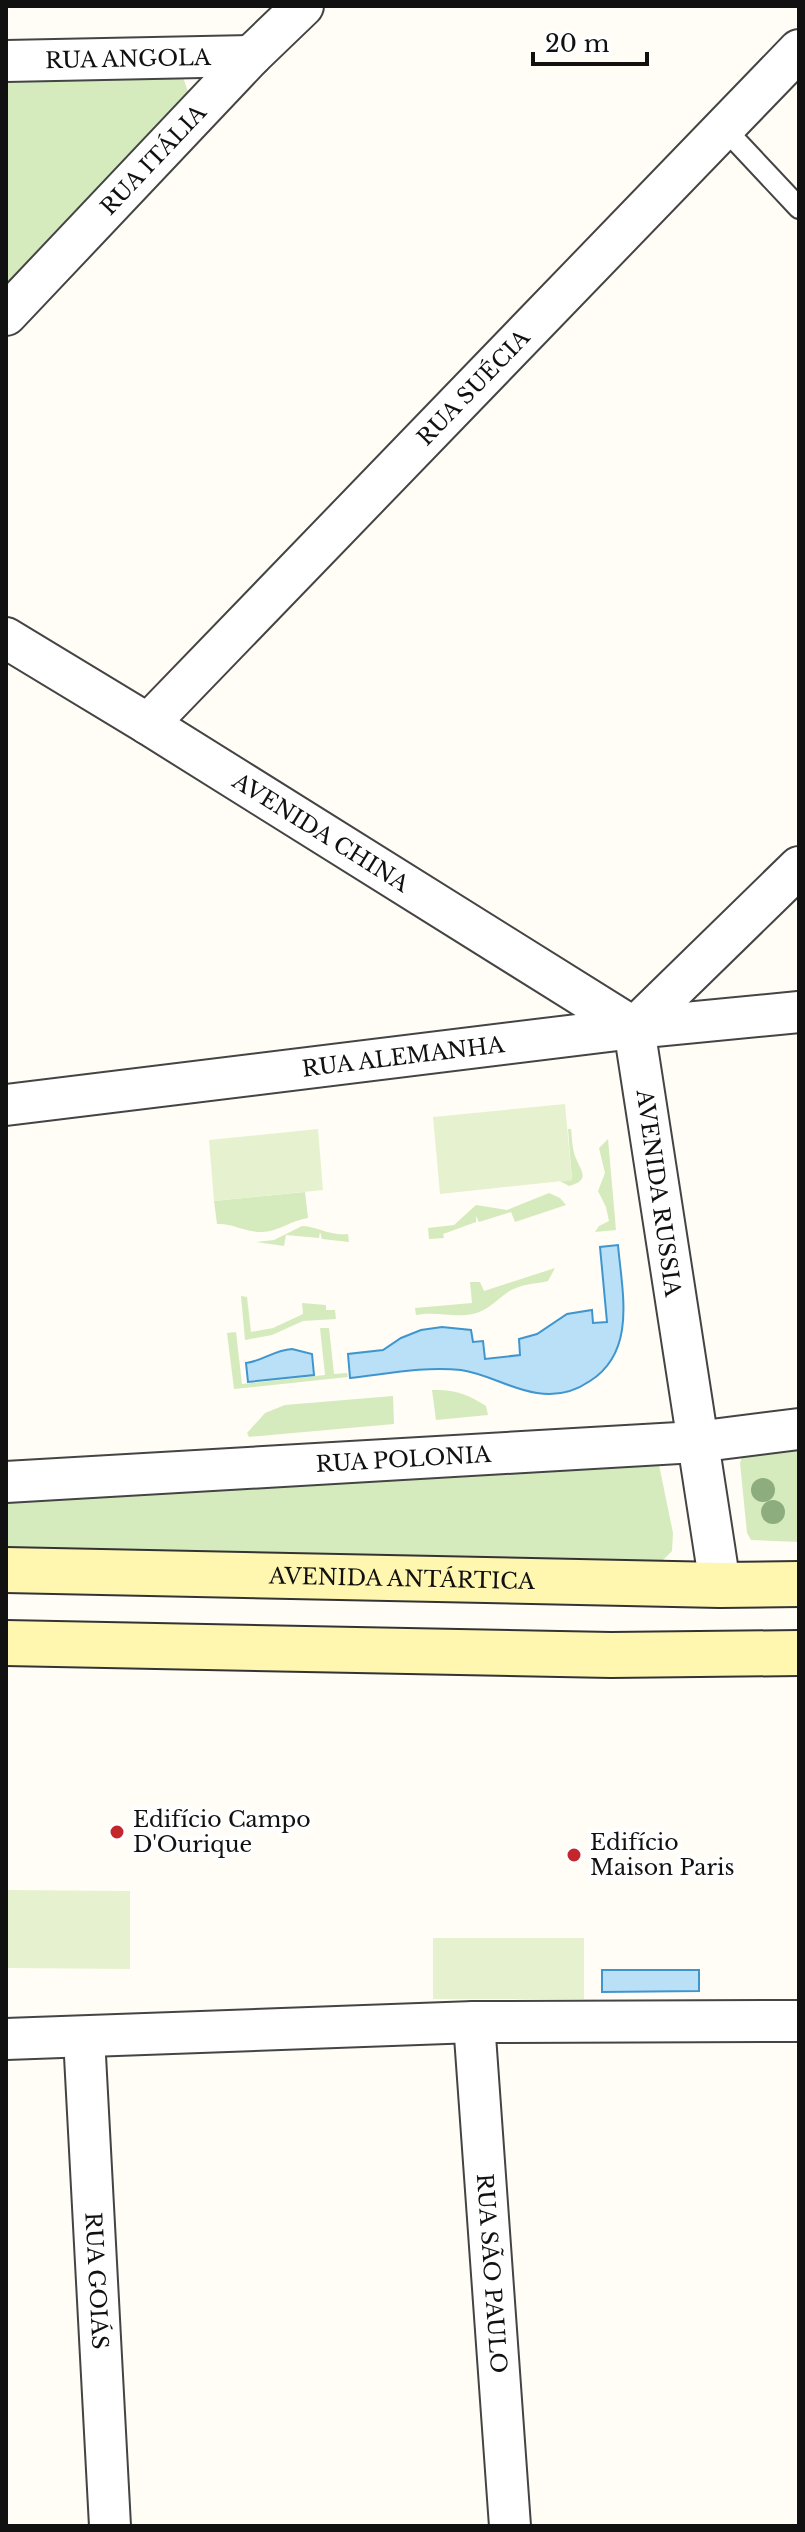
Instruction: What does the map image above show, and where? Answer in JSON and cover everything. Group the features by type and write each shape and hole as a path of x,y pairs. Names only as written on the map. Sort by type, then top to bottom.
{"main road":[{"name":"AVENIDA ANTÁRTICA","path":"6,1570 799,1584"},
{"path":"6,1643 611,1655 799,1653"}],"street":[{"name":"RUA ITÁLIA","path":"6,315 251,56 303,6"},
{"name":"RUA SUÉCIA","path":"148,724 799,50"},
{"name":"RUA ANGOLA","path":"6,61 251,56"},
{"name":"AVENIDA CHINA","path":"6,638 634,1028"},
{"path":"634,1028 799,867"},
{"name":"RUA ALEMANHA","path":"6,1105 634,1028 799,1012"},
{"name":"AVENIDA RUSSIA","path":"634,1028 720,1585"},
{"name":"RUA POLONIA","path":"6,1482 696,1442 799,1429"},
{"path":"6,2039 474,2022 799,2021"},
{"name":"RUA SÃO PAULO","path":"474,2022 510,2526"},
{"name":"RUA GOIÁS","path":"84,2037 110,2526"}],"lane":[{"path":"724,128 799,208"}],"green space":[{"path":"181,72 194,108 6,291 6,73"},
{"path":"565,1104 572,1180 440,1194 433,1117"},
{"path":"318,1129 323,1190 214,1201 209,1140"},
{"path":"568,1129 571,1129 574,1153 582,1174 580,1181 569,1186 560,1181 572,1180"},
{"path":"608,1139 616,1230 595,1232 609,1221 598,1191 605,1173 599,1148"},
{"path":"305,1192 308,1218 275,1230 251,1231 217,1224 214,1201"},
{"path":"549,1193 566,1205 515,1222 511,1212 479,1222 476,1216 476,1222 443,1234 444,1238 429,1239 428,1228 454,1225 476,1205 507,1210"},
{"path":"302,1226 348,1234 349,1242 322,1239 320,1232 319,1238 286,1235 284,1246 256,1242 274,1240"},
{"path":"555,1268 548,1281 516,1288 480,1312 416,1315 415,1308 472,1303 470,1282 480,1282 484,1291"},
{"path":"241,1296 247,1297 251,1332 273,1328 303,1314 302,1303 326,1305 326,1310 335,1310 336,1319 303,1321 272,1335 245,1340"},
{"path":"320,1328 329,1328 334,1374 347,1373 348,1377 234,1389 227,1333 236,1332 242,1384 325,1375"},
{"path":"432,1390 467,1395 486,1406 488,1415 436,1420"},
{"path":"393,1396 394,1424 249,1437 247,1433 265,1413 285,1405"},
{"path":"799,1445 799,1542 751,1540 747,1533 740,1463 743,1454"},
{"path":"643,1459 659,1465 673,1533 672,1551 663,1560 649,1564 6,1562 6,1490"},
{"path":"6,1890 130,1891 130,1969 6,1968"},
{"path":"433,1938 584,1938 584,1999 433,1999"}],"water":[{"path":"618,1245 623,1301 621,1337 615,1354 605,1368 578,1388 544,1394 471,1372 447,1369 350,1378 348,1354 383,1350 421,1330 442,1327 471,1330 473,1342 483,1341 485,1359 520,1355 519,1339 537,1334 567,1314 592,1310 593,1323 607,1322 600,1247"},
{"path":"292,1349 312,1354 314,1375 248,1382 246,1363"},
{"path":"602,1970 699,1970 699,1991 602,1992"}],"place":[{"name":"Edifício Campo D'Ourique","path":"117,1832"},
{"name":"Edifício Maison Paris","path":"574,1855"}]}
